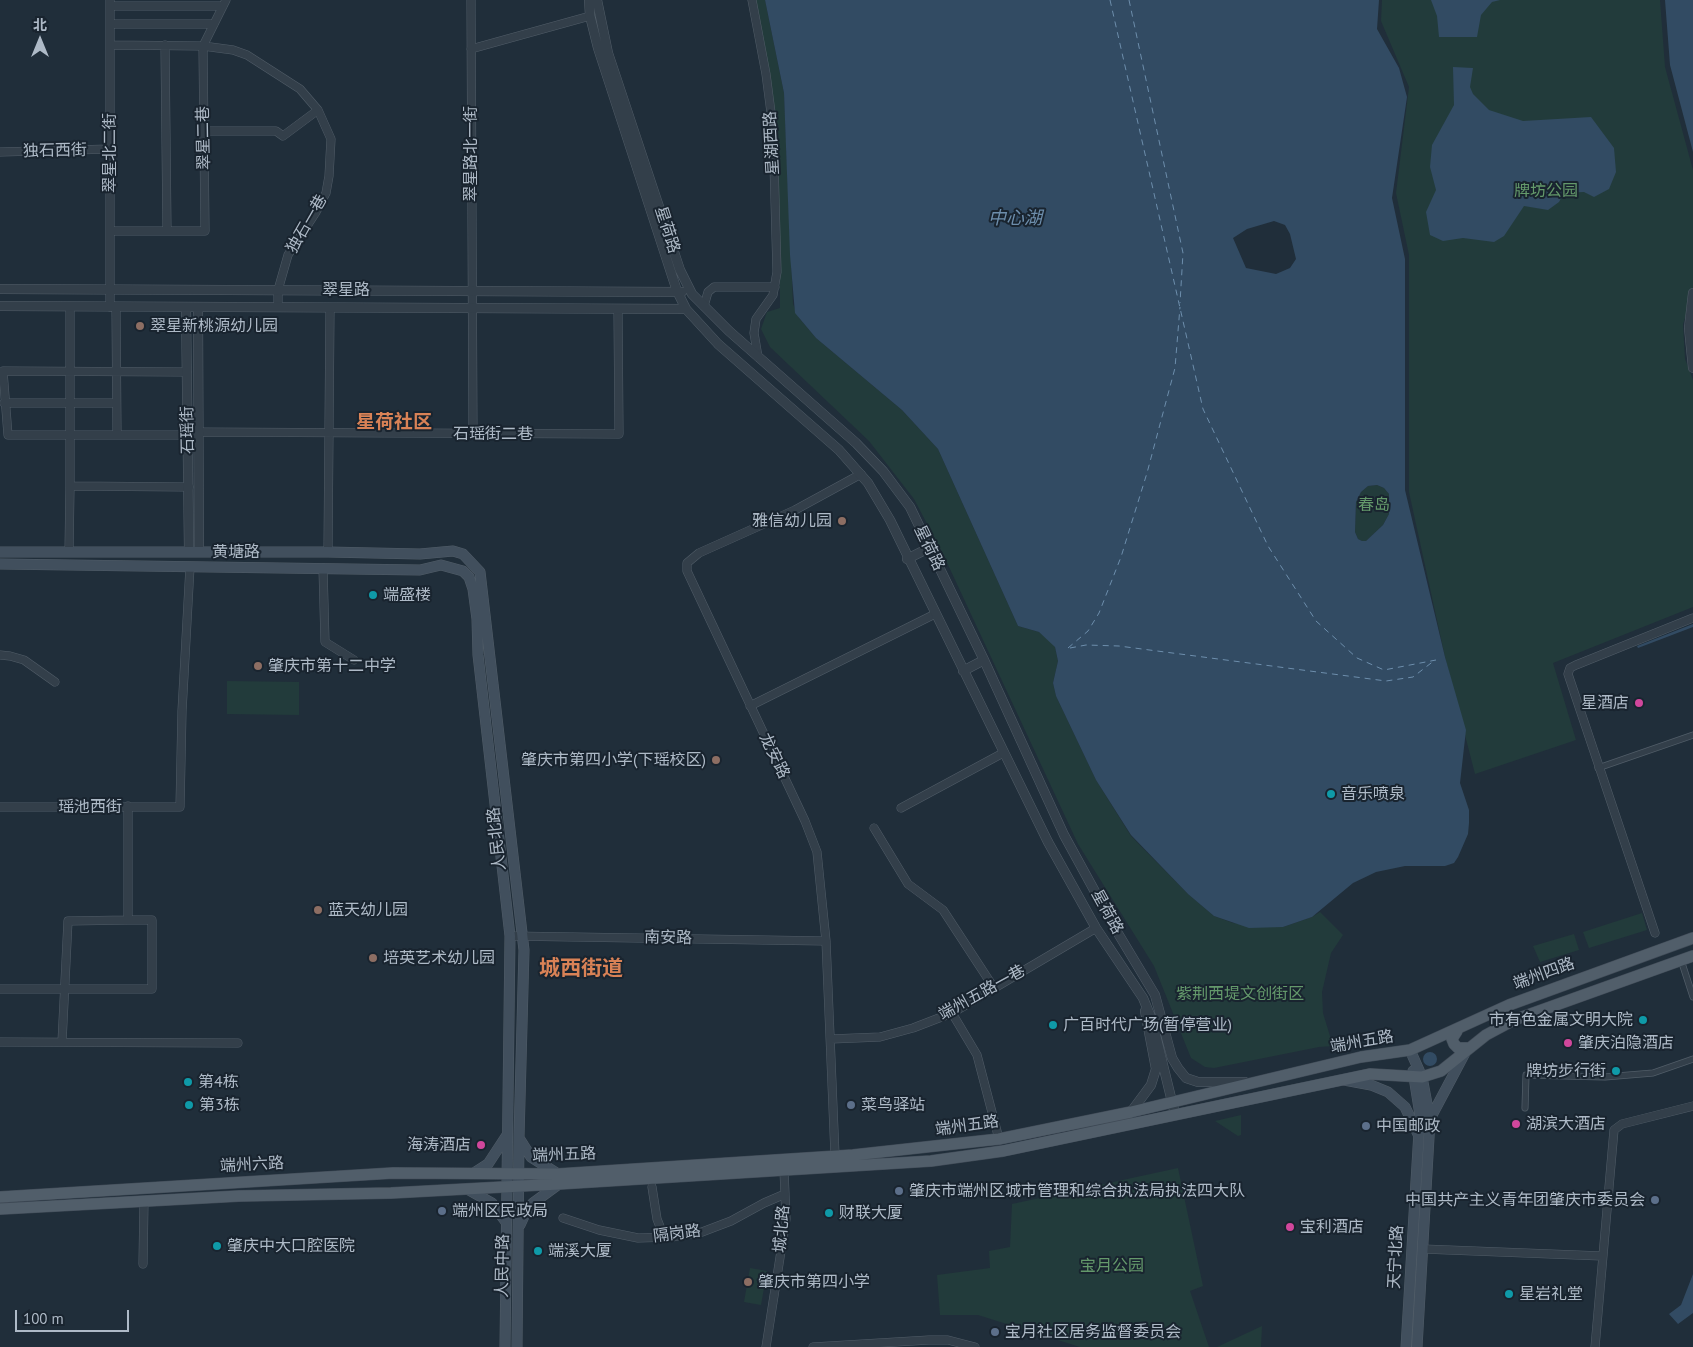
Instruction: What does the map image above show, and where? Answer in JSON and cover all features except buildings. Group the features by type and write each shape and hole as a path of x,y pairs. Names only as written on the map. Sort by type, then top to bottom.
{"main road":[{"name":"人民北路","path":"420,554 453,551 463,554 480,572 523,936 519,1141 513,1173"},
{"name":"黄塘路","path":"0,552 328,552 420,554"},
{"name":"黄塘路","path":"0,564 420,570 441,565 463,570 469,577"},
{"name":"人民北路","path":"469,577 473,589 476,612 478,655 510,936 507,1145 513,1173"},
{"name":"端州四路","path":"1410,1050 1457,1031 1509,1005 1693,938"},
{"name":"端州四路","path":"1418,1078 1441,1071 1468,1048 1514,1020 1693,956"},
{"path":"1457,1031 1452,1039 1454,1044 1458,1048 1468,1048"},
{"path":"1430,1120 1442,1093 1468,1048"},
{"name":"端州五路","path":"506,1186 519,1186 558,1179 931,1148 999,1139 1131,1112 1362,1057 1410,1050"},
{"name":"天宁北路","path":"1410,1050 1430,1120 1417,1347"},
{"name":"端州五路","path":"513,1173 558,1179 784,1170 835,1172 931,1166 1370,1074 1418,1078"},
{"name":"天宁北路","path":"1406,1347 1420,1107 1418,1078"},
{"path":"1339,1080 1371,1084 1388,1092 1405,1107 1418,1135"},
{"path":"474,1173 488,1164 507,1134"},
{"path":"507,1145 519,1141 531,1157 558,1179 533,1202 519,1228"},
{"name":"端州六路","path":"0,1197 348,1175 513,1173"},
{"name":"人民中路","path":"513,1173 519,1186 517,1347"},
{"name":"人民中路","path":"504,1347 506,1186 513,1173"},
{"name":"端州六路","path":"0,1210 144,1201 506,1186"},
{"path":"466,1188 492,1202 506,1222"}],"street":[{"name":"翠星路北一街","path":"471,0 473,434"},
{"name":"星荷路","path":"589,0 677,291 686,309 718,344 812,425 861,474 890,520 907,559 1048,842 1096,928 1143,998 1152,1020 1175,1114"},
{"name":"星荷路","path":"597,0 594,15 680,270 692,294 729,330 856,444 883,471 910,507 984,660 1064,835 1116,930 1155,995 1172,1058 1178,1068 1186,1078 1198,1082 1255,1081"},
{"name":"星湖西路","path":"752,0 766,74 773,128 776,287"},
{"path":"110,3 225,3 203,46"},
{"name":"翠星北二街","path":"110,3 110,289 113,307 117,435"},
{"path":"471,49 594,15"},
{"path":"110,24 214,24"},
{"path":"110,45 203,46 247,55 300,89 318,110 283,136 276,131 204,131"},
{"path":"110,231 166,231 166,46"},
{"name":"翠星二巷","path":"166,231 205,231 203,46"},
{"name":"独石一巷","path":"278,307 278,290 288,255 326,193 331,139 318,110"},
{"name":"独石西街","path":"0,152 110,149"},
{"path":"704,306 708,292 714,287 776,287 773,296 760,310 756,319 754,333 758,356"},
{"name":"翠星路","path":"0,289 677,291 692,294"},
{"path":"659,291 660,309"},
{"path":"1693,293 1689,328 1693,368"},
{"name":"翠星路","path":"0,306 686,309"},
{"path":"69,552 70,307"},
{"name":"石瑶街","path":"186,307 189,487 194,552"},
{"name":"石瑶街","path":"194,552 198,432 198,307"},
{"path":"328,552 330,308"},
{"name":"石瑶街二巷","path":"4,403 8,435 184,435 188,432 619,434 618,308"},
{"path":"718,344 729,330"},
{"path":"116,403 4,403 3,371 187,372"},
{"name":"龙安路","path":"835,1155 826,941 817,852 805,821 690,580 687,564 699,553 795,510 861,474"},
{"path":"70,486 189,487"},
{"path":"907,559 929,548"},
{"name":"瑶池西街","path":"0,807 180,807 182,711 190,567"},
{"path":"323,568 325,642 354,660"},
{"path":"750,706 935,614"},
{"path":"1655,933 1568,680 1570,668 1693,618"},
{"path":"0,655 24,660 54,682"},
{"path":"963,671 984,660"},
{"path":"1598,768 1693,735"},
{"path":"901,808 1003,753"},
{"path":"128,806 128,920"},
{"path":"874,828 908,884 943,910 994,988"},
{"path":"0,989 65,990 152,990 152,920 68,921 65,990 62,1042"},
{"name":"端州五路一巷","path":"831,1040 880,1037 952,1014 1096,928"},
{"name":"南安路","path":"510,936 826,941"},
{"path":"1681,960 1693,997"},
{"path":"1131,1112 1151,1085 1156,1069 1143,998"},
{"path":"952,1014 977,1054 999,1139"},
{"path":"0,1042 238,1043"},
{"path":"1525,1108 1526,1075 1604,1077 1653,1073 1693,1059"},
{"path":"1595,1347 1614,1130 1622,1124 1693,1106"},
{"name":"城北路","path":"766,1347 786,1219 784,1170"},
{"path":"652,1187 657,1219 664,1237"},
{"name":"隔岗路","path":"563,1218 599,1230 638,1238 664,1237 702,1232 731,1222 764,1203 785,1194"},
{"path":"143,1264 144,1201"},
{"path":"1423,1249 1602,1256"},
{"path":"813,1347 929,1340 948,1340 975,1347"}],"green space":[{"name":"紫荆西堤文创街区","path":"756,0 765,0 784,93 793,304 799,318 816,338 902,410 938,449 1018,626 1039,632 1051,641 1055,647 1058,661 1053,683 1056,696 1096,780 1131,836 1188,894 1214,916 1233,923 1283,927 1312,917 1320,912 1343,935 1331,953 1322,992 1323,1013 1333,1046 1319,1047 1214,1068 1205,1067 1191,1058 1154,966 1078,844 943,554 914,499 869,441 770,347 761,329 767,312 780,308 780,292 771,83"},
{"name":"牌坊公园","path":"1382,0 1660,0 1665,67 1693,170 1693,295 1683,324 1685,359 1693,380 1693,607 1553,663 1576,740 1475,774 1445,657 1409,492 1409,255 1396,193 1409,87 1381,21"},
{"name":"春岛","path":"1377,485 1384,488 1389,494 1391,505 1389,514 1383,525 1366,541 1362,541 1358,539 1355,532 1356,502 1361,492 1368,486"},
{"path":"227,681 299,682 299,715 227,714"},
{"path":"1642,913 1647,930 1589,948 1583,932"},
{"path":"1574,934 1579,950 1540,962 1533,946"},
{"path":"1241,1115 1241,1135 1238,1136 1215,1121"},
{"name":"宝月公园","path":"1178,1168 1203,1286 1190,1291 1209,1347 1080,1347 978,1315 940,1315 937,1275 990,1268 989,1251 1010,1247 1012,1204"},
{"path":"750,1268 767,1271 761,1305 744,1302"},
{"path":"1262,1326 1261,1347 1217,1347"}],"water":[{"name":"中心湖","path":"765,0 1379,0 1377,29 1399,68 1407,97 1392,198 1405,259 1405,490 1445,657 1466,730 1460,783 1469,810 1469,823 1468,834 1454,863 1445,866 1405,866 1376,872 1353,883 1312,917 1283,927 1249,928 1214,916 1188,894 1131,835 1096,780 1056,696 1053,683 1058,661 1055,647 1039,632 1018,626 938,449 902,410 816,338 795,313 790,255 784,93","holes":["1274,221 1285,225 1290,234 1296,259 1290,268 1276,274 1246,268 1233,238 1247,229","1377,485 1384,488 1389,494 1389,514 1383,525 1366,541 1362,541 1358,539 1355,532 1356,502 1361,492 1368,486"]},
{"path":"1431,0 1500,0 1492,2 1481,15 1477,37 1439,37 1437,16"},
{"path":"1665,0 1693,0 1693,152 1670,65"},
{"path":"1453,67 1473,68 1470,87 1473,94 1489,110 1523,121 1591,117 1614,148 1616,172 1609,189 1594,197 1584,192 1564,193 1559,202 1548,210 1524,206 1504,236 1494,242 1463,238 1443,241 1430,235 1426,212 1436,190 1430,167 1432,145 1454,105"},
{"path":"1693,624 1693,627 1638,648 1637,646"},
{"path":"1427,1052 1433,1052 1437,1059 1433,1066 1427,1066 1423,1062 1423,1056"},
{"path":"1693,1274 1693,1313 1678,1324 1669,1314 1681,1305"}],"ferry route":[{"path":"1110,0 1203,409 1268,546 1316,621 1357,658 1384,670 1436,660"},
{"path":"1129,0 1183,253 1180,303"},
{"path":"1068,648 1088,631 1099,613 1121,557 1147,473 1175,368 1180,307"},
{"path":"1070,648 1086,645 1119,646 1386,681 1413,677 1435,660"}],"place":[{"name":"翠星新桃源幼儿园","path":"140,326"},
{"name":"雅信幼儿园","path":"842,521"},
{"name":"端盛楼","path":"373,595"},
{"name":"肇庆市第十二中学","path":"258,666"},
{"name":"星酒店","path":"1639,703"},
{"name":"肇庆市第四小学(下瑶校区)","path":"716,760"},
{"name":"音乐喷泉","path":"1331,794"},
{"name":"蓝天幼儿园","path":"318,910"},
{"name":"培英艺术幼儿园","path":"373,958"},
{"name":"市有色金属文明大院","path":"1643,1020"},
{"name":"广百时代广场(暂停营业)","path":"1053,1025"},
{"name":"肇庆泊隐酒店","path":"1568,1043"},
{"name":"牌坊步行街","path":"1616,1071"},
{"name":"第4栋","path":"188,1082"},
{"name":"第3栋","path":"189,1105"},
{"name":"菜鸟驿站","path":"851,1105"},
{"name":"湖滨大酒店","path":"1516,1124"},
{"name":"中国邮政","path":"1366,1126"},
{"name":"海涛酒店","path":"481,1145"},
{"name":"肇庆市端州区城市管理和综合执法局执法四大队","path":"899,1191"},
{"name":"中国共产主义青年团肇庆市委员会","path":"1655,1200"},
{"name":"端州区民政局","path":"442,1211"},
{"name":"财联大厦","path":"829,1213"},
{"name":"宝利酒店","path":"1290,1227"},
{"name":"肇庆中大口腔医院","path":"217,1246"},
{"name":"端溪大厦","path":"538,1251"},
{"name":"肇庆市第四小学","path":"748,1282"},
{"name":"星岩礼堂","path":"1509,1294"},
{"name":"宝月社区居务监督委员会","path":"995,1332"}],"district":[{"name":"星荷社区","path":"394,423"},
{"name":"城西街道","path":"581,969"}]}
